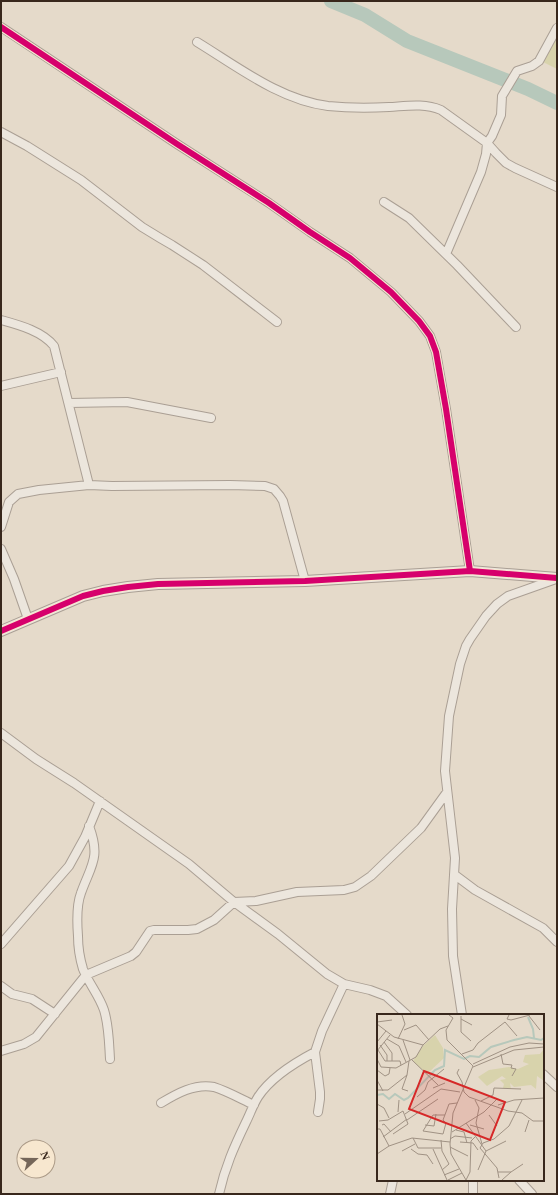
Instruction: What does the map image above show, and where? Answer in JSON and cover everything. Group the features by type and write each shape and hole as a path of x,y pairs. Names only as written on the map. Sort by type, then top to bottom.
{"street":[{"path":"1,27 177,144 269,202 310,232 350,258 391,292 419,321 430,336 436,352 470,571"},
{"path":"446,254 481,172 487,143 492,136 501,115 502,96 517,71 532,66 539,61 557,28"},
{"path":"197,42 272,87 298,99 314,104 341,107 375,108 420,105 441,110 487,143 506,162 515,168 557,187"},
{"path":"1,132 27,146 81,180 142,227 172,244 202,265 276,322"},
{"path":"384,202 409,218 516,327"},
{"path":"1,320 27,328 45,337 51,342 57,351 89,485"},
{"path":"1,386 61,372"},
{"path":"69,403 127,402 211,418"},
{"path":"1,527 9,502 18,494 39,490 89,485 265,486 274,489 280,496 285,508 305,581"},
{"path":"1,549 14,579 28,619"},
{"path":"1,631 83,596 115,589 158,584 305,581 470,571 557,578"},
{"path":"462,1014 453,956 452,908 455,874 445,765 448,716 460,664 470,639 486,616 508,596 557,578"},
{"path":"1,733 36,759 100,801 189,864 234,902 278,934 322,970 344,984 370,990 386,996 406,1014"},
{"path":"1,1051 32,1041 41,1033 54,1014 86,975 131,956 136,952 150,931 197,929 214,920 234,902 256,901 297,892 344,890 355,887 371,876 421,828 447,792"},
{"path":"1,944 69,866 100,801"},
{"path":"89,826 95,844 93,865 81,894 78,911 78,943 81,960 86,975 98,995 104,1011 109,1040 110,1059"},
{"path":"455,874 481,893 543,928 557,942"},
{"path":"318,1112 320,1092 315,1052 322,1031 344,984"},
{"path":"1,986 12,994 32,999 54,1014"},
{"path":"219,1194 230,1156 254,1105 264,1090 287,1068 315,1052"},
{"path":"544,1075 557,1087"},
{"path":"161,1103 192,1088 212,1087 254,1105"},
{"path":"390,1194 392,1181"},
{"path":"473,1181 473,1194"},
{"path":"520,1181 532,1194"}],"shaded area":[{"path":"557,31 557,69 539,60"}],"waterway":[{"path":"331,1 365,15 407,41 528,89 557,103"}],"cycle path":[{"path":"1,27 350,258 391,292 419,321 430,336 436,352 470,571"},
{"path":"1,631 83,596 103,591 158,584 305,581 470,571 557,578"}]}
